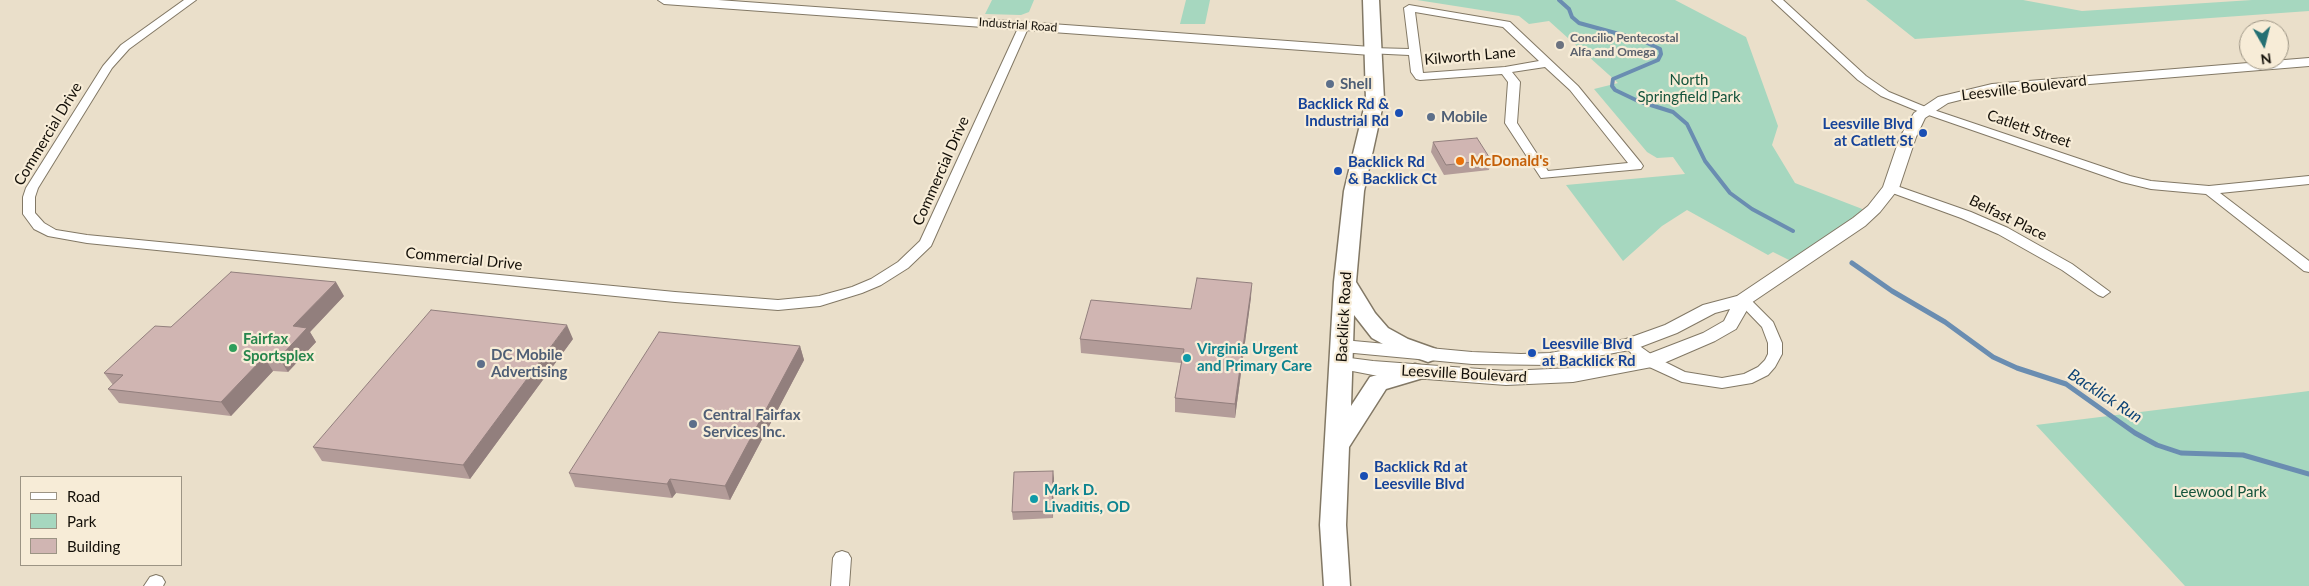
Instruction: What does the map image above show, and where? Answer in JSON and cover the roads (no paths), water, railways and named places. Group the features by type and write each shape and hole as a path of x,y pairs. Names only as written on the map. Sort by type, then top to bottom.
{"main road":[{"name":"Backlick Road","path":"1357,0 1363,32 1371,51"},
{"name":"Backlick Road","path":"1337,586 1333,525 1345,282 1354,191 1365,152 1375,100 1371,51 1373,32 1371,0"},
{"path":"1337,446 1378,383 1421,363 1400,344 1380,333 1367,318 1345,282"}],"street":[{"name":"Commercial Drive","path":"192,0 125,47 108,66 32,188 29,197 28,214 39,226 53,233 87,239 675,298 778,305 820,301 858,290 876,282 903,265 926,243 1024,26"},
{"name":"Industrial Road","path":"664,0 1371,51"},
{"name":"Catlett Street","path":"1777,0 1869,84 1902,102 2126,179 2174,188 2209,190 2309,180"},
{"name":"Kilworth Lane","path":"1410,8 1506,24 1548,63 1504,70 1420,77 1417,72 1410,8"},
{"name":"Kilworth Lane","path":"1371,51 1415,52"},
{"name":"Leesville Boulevard","path":"1342,354 1373,368 1421,363 1521,360 1577,355 1629,345 1671,329 1709,309 1743,300 1859,222 1874,209 1891,188 1908,137 1915,122 1924,110 1955,96 1992,88 2309,62"},
{"path":"1504,70 1514,82 1511,123 1545,175 1638,166 1574,88 1548,63"},
{"name":"Belfast Place","path":"1891,188 1966,214 2002,231 2067,268 2102,292"},
{"path":"2209,190 2309,268"},
{"name":"Leesville Boulevard","path":"1421,363 1472,377 1540,377 1612,369 1650,361 1686,348 1730,325 1743,300"},
{"path":"1629,345 1650,361 1682,377 1705,381 1738,381 1763,371 1770,363 1774,354 1774,338 1764,320 1743,300"},
{"path":"840,586 842,558"}],"waterway":[{"name":"Backlick Run","path":"1559,0 1569,9 1572,17 1579,23 1641,40 1660,49 1661,54 1658,60 1613,79 1612,86 1615,90 1638,101 1673,112 1687,124 1705,161 1730,193 1752,209 1793,231"},
{"name":"Backlick Run","path":"1852,263 1892,291 1945,322 1993,357 2017,368 2066,384 2135,433 2157,445 2181,453 2243,455 2309,474"}],"place":[{"name":"Concilio Pentecostal Alfa and Omega","path":"1560,45"},
{"name":"Shell","path":"1330,84"},
{"name":"Backlick Rd & Industrial Rd","path":"1399,113"},
{"name":"Mobile","path":"1431,117"},
{"name":"Leesville Blvd at Catlett St","path":"1923,133"},
{"name":"McDonald's","path":"1460,161"},
{"name":"Backlick Rd & Backlick Ct","path":"1338,171"},
{"name":"Fairfax Sportsplex","path":"233,348"},
{"name":"Leesville Blvd at Backlick Rd","path":"1532,353"},
{"name":"Virginia Urgent and Primary Care","path":"1187,358"},
{"name":"DC Mobile Advertising","path":"481,364"},
{"name":"Central Fairfax Services Inc.","path":"693,424"},
{"name":"Backlick Rd at Leesville Blvd","path":"1364,476"},
{"name":"Mark D. Livaditis, OD","path":"1034,499"}],"park label":[{"name":"North Springfield Park","path":"1689,88"},
{"name":"Leewood Park","path":"2220,492"}]}
